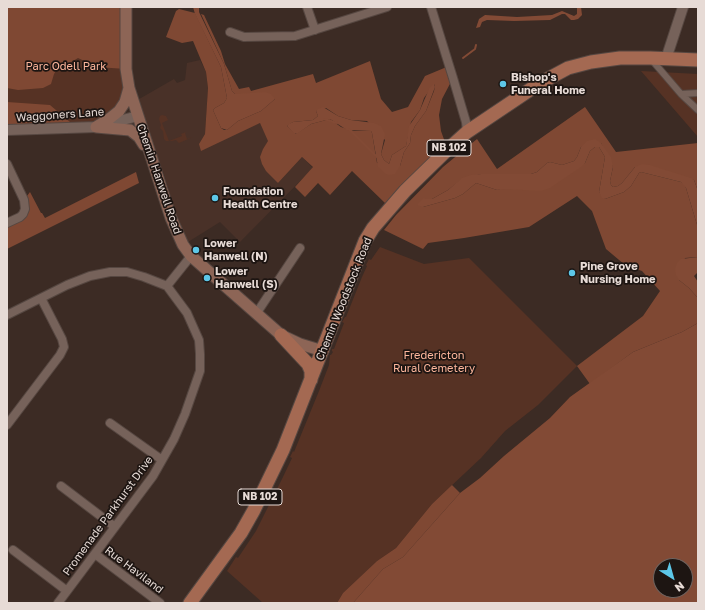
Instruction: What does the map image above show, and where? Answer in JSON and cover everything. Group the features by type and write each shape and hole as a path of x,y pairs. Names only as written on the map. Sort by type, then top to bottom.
{"main road":[{"name":"Chemin Hanwell Road","path":"126,7 126,69 129,88 171,218 183,245 191,256 281,335 300,344 323,351"},
{"name":"Chemin Woodstock Road","path":"190,603 241,533 254,510 283,450 365,241 373,228 405,191 467,132 540,83 568,68 591,62 620,58 698,60"},
{"path":"96,127 119,111 125,102 129,88"},
{"path":"96,127 130,130 138,137 149,151"},
{"path":"281,335 308,364 311,371 311,381"}],"street":[{"path":"307,7 315,30"},
{"path":"230,32 244,37 295,36 387,7"},
{"path":"431,7 466,122 467,132"},
{"path":"666,59 683,7"},
{"path":"650,58 681,94 698,110"},
{"path":"681,94 698,93"},
{"name":"Waggoners Lane","path":"7,130 96,127 138,116"},
{"path":"7,164 24,200 25,209 20,217 7,223"},
{"path":"256,314 300,248"},
{"path":"7,315 84,278 110,272 127,272 167,286 191,256"},
{"name":"Promenade Parkhurst Drive","path":"58,603 115,527 162,460 174,439 185,414 197,380 200,371 199,340 188,313 167,286"},
{"path":"7,425 60,355 64,347 62,339 41,298"},
{"path":"110,423 162,460"},
{"path":"61,486 115,527"},
{"path":"13,550 67,591"},
{"name":"Rue Haviland","path":"95,554 160,603"}],"shaded area":[{"path":"7,7 126,7 126,69 97,67 78,58 68,64 60,64 54,74 51,84 43,88 18,90 7,88"},
{"path":"193,7 199,7 199,12 224,64 232,91 235,94 265,92 271,94 275,99 261,111 238,121 227,130 221,128 213,110 224,103 227,98 221,67"},
{"path":"577,7 581,7 582,15 578,19 574,20 571,20 565,14 562,14 550,20 487,20 482,22 480,27 476,28 479,19 485,15 517,17 552,15 562,11 574,16 577,14"},
{"path":"179,9 195,13 221,67 227,98 224,103 213,110 221,128 224,130 227,130 238,121 261,111 275,99 235,94 232,91 224,64 201,14 204,15 221,51 225,64 239,89 249,87 251,91 313,74 316,83 370,61 381,99 392,112 408,107 425,76 449,66 453,78 442,99 439,115 441,131 446,145 386,204 352,171 330,195 318,183 305,197 295,187 313,167 302,157 278,183 266,171 262,164 260,157 268,141 260,123 201,151 199,144 205,134 208,88 206,72 193,41 182,43 166,37 176,11","holes":["434,84 435,86 426,111 415,126 411,135 410,143 404,152 400,166 377,163 371,131 354,131 341,127 330,119 311,124 296,134 287,126 293,122 313,120 318,116 316,111 326,108 338,116 351,120 367,121 385,140 381,154 384,160 389,164 392,155 406,146 411,122 420,110 424,98"]},
{"path":"200,60 206,72 208,88 205,134 199,144 260,123 269,141 263,149 278,183 302,157 313,168 240,242 220,222 188,242 175,211 163,171 156,173 134,102 174,79 177,83 185,80 187,63"},
{"path":"434,83 435,87 426,111 415,126 411,135 410,143 404,152 400,166 395,174 386,174 378,167 371,131 347,130 330,119 311,124 297,134 287,126 293,122 313,120 318,116 316,111 323,107 338,116 351,120 374,123 381,126 385,134 381,154 384,160 389,164 392,155 406,146 409,126 420,110 429,89"},
{"path":"7,102 50,105 70,122 70,128 7,130"},
{"path":"585,107 616,152 698,143 698,191 694,180 635,167 622,183 613,187 610,181 613,167 601,143 581,147 574,161 562,165 550,162 537,172 531,174 481,174 462,179 448,190 432,199 426,199 423,207 455,198 463,194 476,183 497,190 585,163 590,151 595,147 599,147 605,157 599,192 605,199 624,192 631,186 641,172 684,184 698,228 698,257 685,258 679,280 698,298 698,323 682,332 633,352 590,384 577,366 643,316 660,291 642,271 625,265 606,249 592,211 577,196 529,227 428,243 423,249 384,230 396,215 443,167 477,139 497,169"},
{"path":"595,139 601,143 611,157 613,167 610,181 613,187 622,183 635,167 642,164 650,165 694,180 698,191 698,228 686,188 681,182 641,172 631,186 624,192 605,199 602,198 599,192 605,157 599,147 595,147 590,151 585,163 581,167 550,188 541,191 497,190 476,183 463,194 455,198 423,207 417,205 423,198 432,199 448,190 462,178 471,175 531,174 537,172 550,162 562,165 574,161 581,147 587,141"},
{"path":"136,172 139,183 7,249 7,223 20,217 24,200 30,192 45,218"},
{"path":"698,257 698,272 694,276 698,282 698,298 679,280 675,269 677,263 681,259"},
{"path":"698,323 698,603 353,603 383,569 403,557 460,493 480,478 550,418 570,397 633,352 682,332"},
{"path":"452,485 460,493 403,557 383,569 353,603 337,603 343,593 377,561 396,548 432,504"}],"green space":[{"name":"Parc Odell Park","path":"7,7 126,7 125,102 96,127 7,130"},
{"path":"641,71 698,74 698,137"},
{"path":"162,115 166,116 168,120 162,123 169,141 164,139 163,131 160,128 161,125 159,119"},
{"path":"186,132 187,139 193,137 179,143 176,140 169,141 182,136 181,134"},
{"name":"Fredericton Rural Cemetery","path":"380,247 424,264 469,258 577,366 538,405 505,431 481,458 432,504 396,548 377,561 343,593 337,603 263,603 227,571 236,557 238,558 256,531 292,458 290,457 293,451 294,452 329,365 330,355 333,352 332,349 334,349 344,323 342,322 346,317 369,259 371,260"}],"waterway":[{"path":"463,58 475,49 476,45"},
{"path":"324,119 337,123"},
{"path":"349,129 377,157"}],"place":[{"name":"Bishop's Funeral Home","path":"503,84"},
{"name":"Foundation Health Centre","path":"215,198"},
{"name":"Lower Hanwell (N)","path":"196,250"},
{"name":"Pine Grove Nursing Home","path":"572,273"},
{"name":"Lower Hanwell (S)","path":"207,278"}]}
